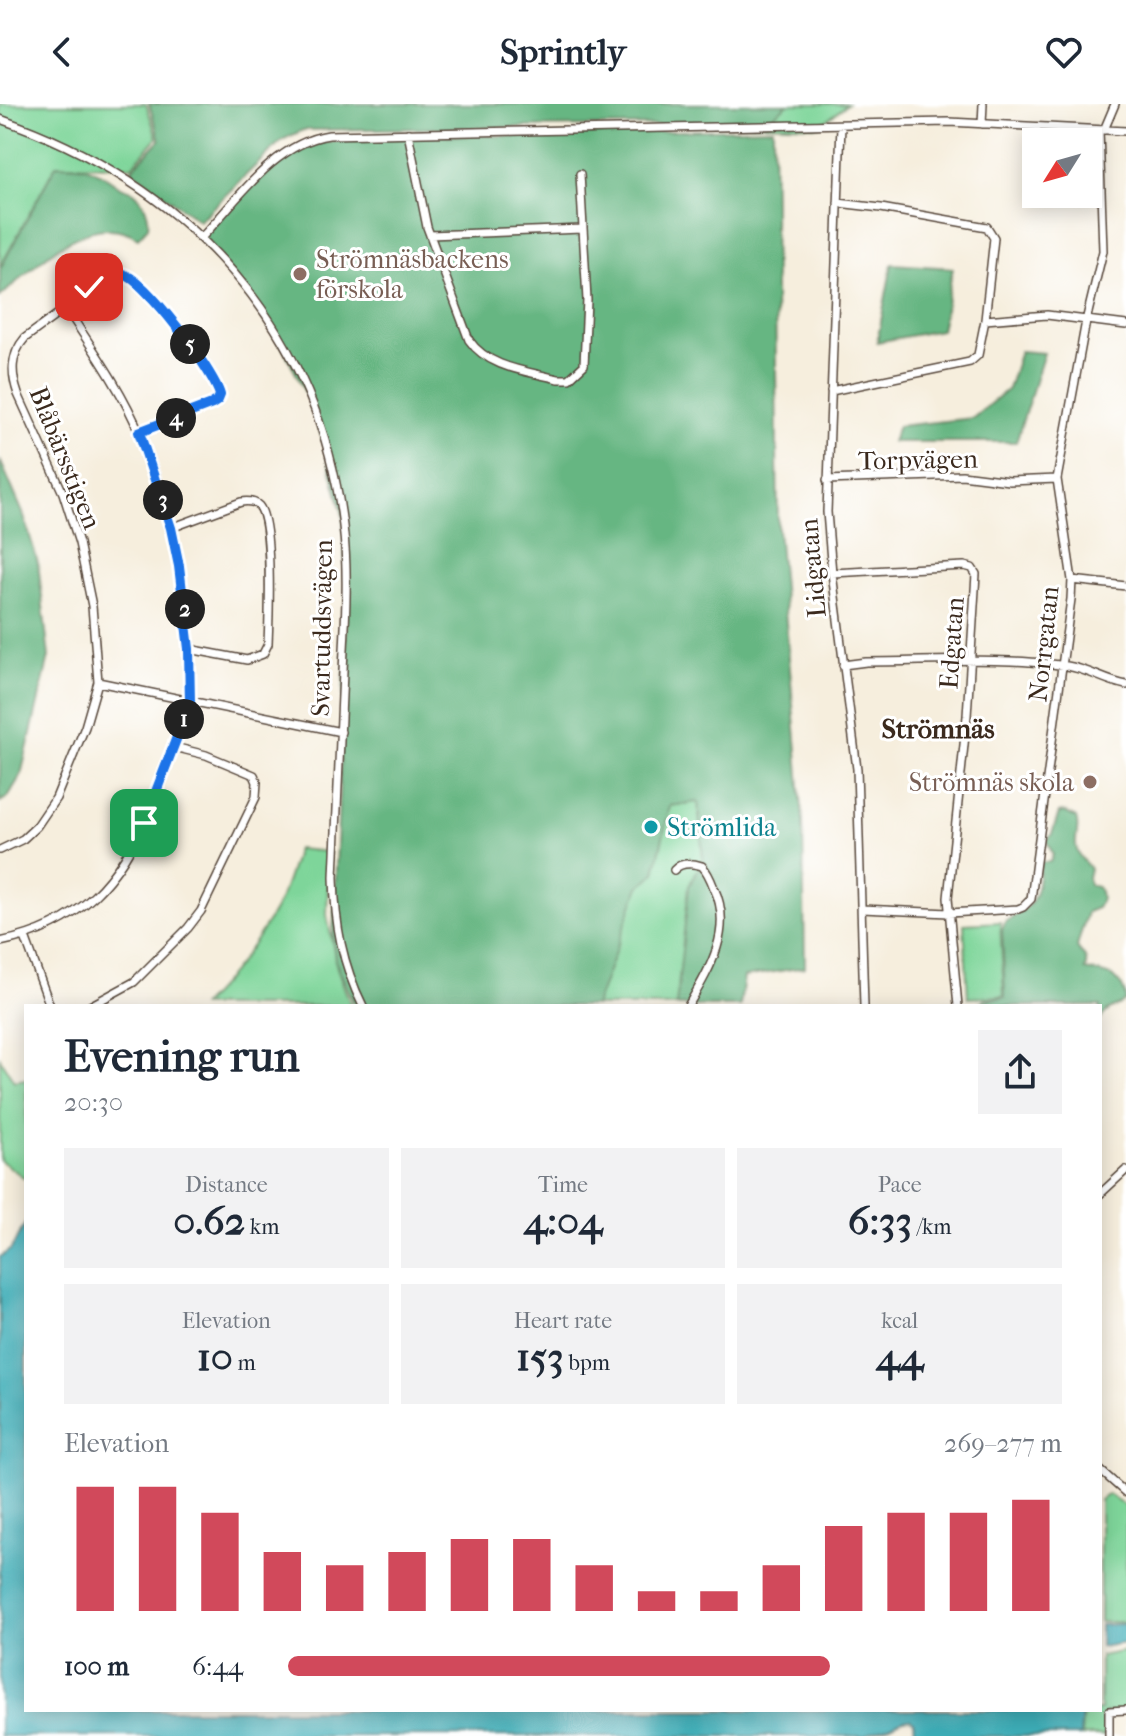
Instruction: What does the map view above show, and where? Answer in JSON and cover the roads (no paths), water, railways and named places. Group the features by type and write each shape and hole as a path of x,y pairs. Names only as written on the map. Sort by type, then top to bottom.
{"street":[{"path":"982,124 983,104"},
{"name":"Norrgatan","path":"862,909 949,913 1018,909 1031,899 1072,580 1057,479 1086,321 1103,251 1102,130 1115,104"},
{"name":"Svartuddsvägen","path":"0,119 58,140 112,169 160,201 202,237 250,292 290,356 317,419 338,497 346,556 335,918 342,953 362,1004"},
{"path":"202,237 277,157 294,145 329,135 938,122 1062,128"},
{"name":"Lidgatan","path":"841,125 827,480 832,573 857,769 864,1004"},
{"path":"1102,130 1126,131"},
{"path":"408,133 430,235 465,334 477,351 491,360 564,379 574,376 584,365 587,300 580,174"},
{"path":"831,391 970,362 978,355 994,238 987,227 838,203"},
{"path":"430,235 582,229"},
{"name":"Blåbärsstigen","path":"0,850 23,839 37,826 56,798 85,727 98,682 92,606 79,543 63,493 12,377 13,364 20,344 104,277 124,274 131,278 163,311 205,363 218,386 218,400 139,432"},
{"path":"0,942 25,937 66,918 115,876 139,834 190,703 189,649 171,528 139,432 100,361 66,308"},
{"path":"985,320 1047,315 1126,325"},
{"name":"Torpvägen","path":"827,480 962,475 1009,481 1057,479"},
{"path":"171,528 241,502 252,501 258,505 264,520 270,580 268,644 263,654 247,660 189,649"},
{"name":"Edgatan","path":"832,573 964,566 972,568 977,582 950,875 949,913 958,1004"},
{"path":"1072,580 1126,586"},
{"path":"843,665 971,662 1062,665 1090,671 1113,683 1126,685"},
{"path":"98,682 341,732"},
{"path":"94,1004 134,982 188,928 201,911 256,797 254,775 206,755 174,747"},
{"path":"674,870 687,864 702,866 717,893 721,910 719,945 689,1004"},
{"path":"25,937 49,1004"},
{"path":"1102,1192 1126,1170"},
{"path":"1102,1472 1126,1493"},
{"path":"1109,1736 1109,1711 1126,1710"}],"water":[{"path":"24,1226 24,1712 1082,1712 1080,1736 915,1736 914,1722 910,1719 864,1736 0,1736 0,1257 11,1249"},
{"path":"1126,1624 1126,1643 1102,1647 1102,1625"}],"place":[{"name":"Strömnäsbackens förskola","path":"300,274"},
{"name":"Strömnäs skola","path":"1090,782"},
{"name":"Strömlida","path":"651,827"}],"district":[{"name":"Strömnäs","path":"938,728"}]}
